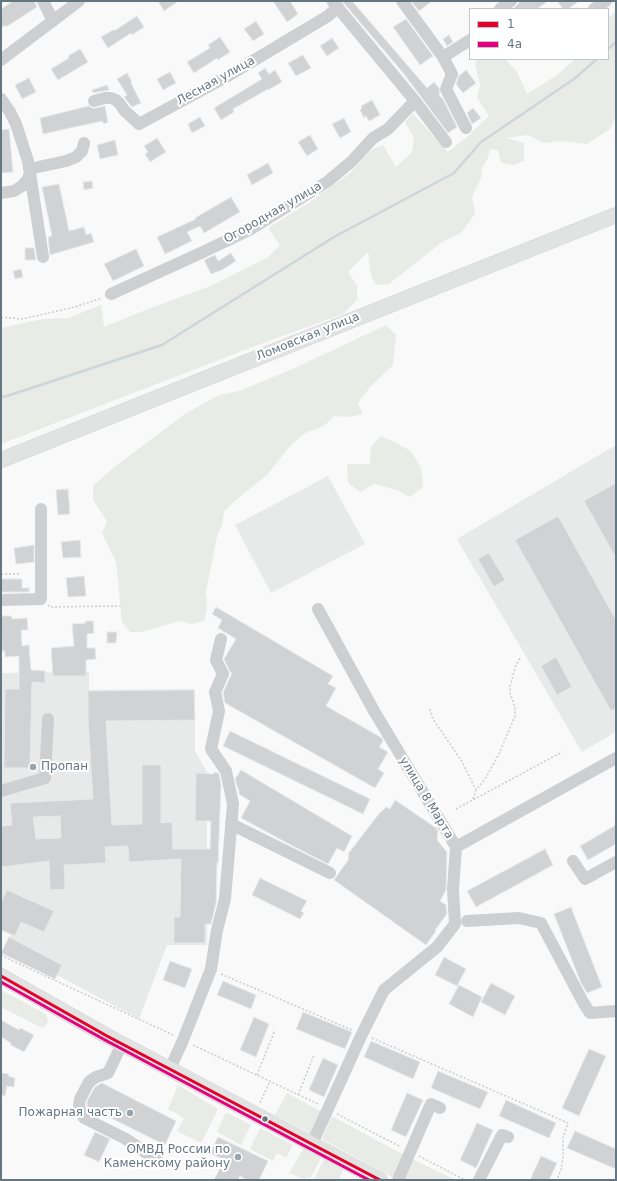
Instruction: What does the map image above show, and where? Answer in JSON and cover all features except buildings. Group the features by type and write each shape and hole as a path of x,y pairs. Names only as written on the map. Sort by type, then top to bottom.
{"main road":[{"name":"Ломовская улица","path":"1,460 616,215"},
{"path":"1,976 122,1044 380,1180"}],"street":[{"path":"43,1 53,21"},
{"path":"1,60 79,1"},
{"path":"402,1 444,57 452,74 446,89 466,128"},
{"path":"501,8 510,1"},
{"path":"596,8 606,1"},
{"name":"Лесная улица","path":"94,101 105,98 116,100 139,124 226,77 328,16 335,4 446,142"},
{"path":"444,57 469,41"},
{"path":"1,99 16,124 28,161 43,257"},
{"name":"Огородная улица","path":"111,294 250,229 327,182 352,161 373,138 388,128 415,102"},
{"path":"30,171 76,157 82,151 84,143"},
{"path":"1,193 14,191 22,186 28,179 30,171"},
{"path":"1,600 41,599 41,509"},
{"name":"улица 8 Марта","path":"318,609 374,711 456,847 616,758"},
{"path":"170,1069 184,1040 211,969 217,930 225,899 233,804 226,771 211,749 218,710 215,692 223,674 216,660 221,639"},
{"path":"1,791 45,778 48,719"},
{"path":"231,824 330,873"},
{"path":"312,1144 362,1034 384,990 437,947 455,924 453,889 456,847"},
{"path":"573,861 585,879 616,862"},
{"path":"467,921 519,918 542,923 590,1013 616,1011"},
{"path":"122,1044 108,1073 96,1077 89,1082 80,1099 79,1106 81,1113 84,1118 126,1139 158,1161"},
{"path":"398,1180 431,1104 440,1108"},
{"path":"479,1180 502,1135 508,1137"}],"path":[{"path":"1,316 22,319 74,307 111,294"},
{"path":"1,574 19,574"},
{"path":"41,599 50,607 121,606"},
{"path":"473,799 476,790 485,779 499,754 515,716 515,707 510,693 510,686 516,665 520,658"},
{"path":"430,709 433,719 461,760 476,790"},
{"path":"456,809 562,752"},
{"path":"1,954 13,961 257,1075 465,1180"},
{"path":"211,969 568,1123 563,1137 563,1158 557,1180"},
{"path":"257,1075 275,1030"},
{"path":"298,1095 314,1055"},
{"path":"255,1114 270,1082"}],"shaded area":[{"path":"616,11 616,118 610,129 587,144 560,141 544,143 528,135 506,138 524,143 524,161 514,165 501,163 498,150 490,149 487,160 482,168 481,178 472,197 475,214 461,233 442,242 389,284 376,285 371,275 368,252 348,272 357,286 357,300 343,314 255,346 1,444 1,328 43,319 68,318 101,305 104,327 213,285 267,258 280,245 268,228 313,200 349,174 371,150 383,145 396,167 412,152 414,138 405,122 413,114 448,152 467,137 489,116 477,98 480,85 475,63 476,60 506,60 517,72 527,94 557,75 574,60 609,60 609,18"},
{"path":"386,325 396,335 393,365 370,387 358,403 363,414 349,417 334,416 324,426 305,433 289,447 267,475 224,511 222,526 217,536 206,592 207,609 204,621 192,624 179,621 142,632 130,632 122,622 116,562 102,533 107,521 93,500 93,486 113,468 185,414 219,395 239,391 295,368"},
{"path":"381,436 411,451 421,468 423,487 410,497 397,490 374,484 360,492 348,483 347,464 370,464 371,447"},
{"path":"616,445 616,732 582,752 457,539"},
{"path":"328,476 365,544 271,593 235,525"},
{"path":"89,672 89,690 195,689 195,751 207,772 207,945 167,945 139,1019 5,947 16,925 1,918 1,673"},
{"path":"1,990 46,1014 48,1021 47,1024 40,1027 1,1007"},
{"path":"178,1085 218,1109 201,1143 177,1131 184,1118 168,1109"},
{"path":"287,1093 322,1112 312,1134 275,1115"},
{"path":"226,1112 251,1125 241,1145 217,1132"},
{"path":"332,1116 404,1155 394,1178 322,1139"},
{"path":"260,1128 293,1145 286,1158 277,1153 273,1161 250,1149"},
{"path":"304,1148 321,1158 311,1177 304,1179 289,1173"},
{"path":"324,1159 343,1170 339,1180 314,1179"},
{"path":"412,1159 456,1180 405,1180 404,1179"}],"waterway":[{"path":"609,48 616,42"},
{"path":"1,396 4,397 162,345 334,237 454,173 481,142 574,79 596,60"}],"transit line":[{"name":"1","path":"1,976 107,1036 380,1180"},
{"name":"4а","path":"1,982 105,1040 369,1180"}],"place":[{"name":"Пропан","path":"33,767"},
{"name":"Пожарная часть","path":"130,1113"},
{"name":"ОМВД России по Каменскому району","path":"238,1157"}]}
